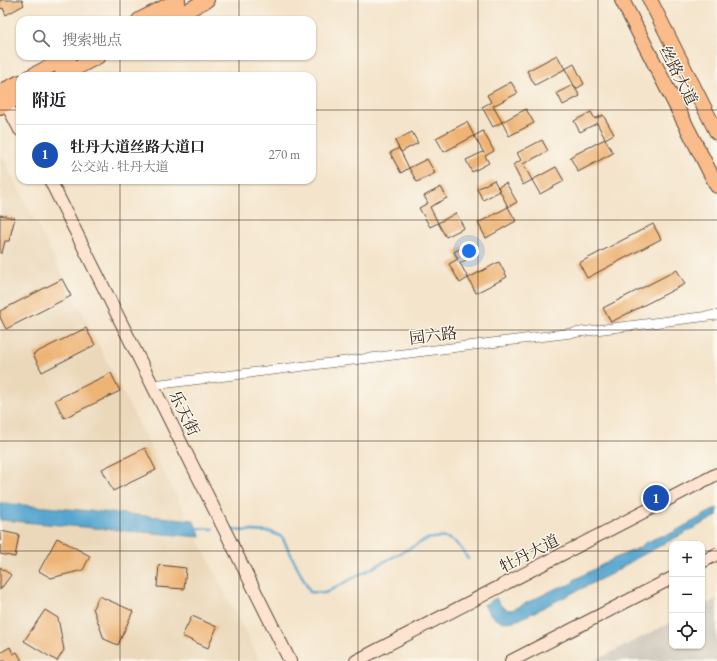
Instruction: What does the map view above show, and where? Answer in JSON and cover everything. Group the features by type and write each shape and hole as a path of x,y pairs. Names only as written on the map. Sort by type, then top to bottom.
{"main road":[{"path":"147,16 178,0"},
{"path":"177,16 207,0"},
{"name":"丝路大道","path":"622,0 717,186"},
{"name":"丝路大道","path":"650,0 717,133"},
{"path":"39,72 62,60"},
{"path":"68,72 91,60"},
{"path":"5,95 16,85"}],"street":[{"path":"5,95 16,113"},
{"path":"5,95 16,121"},
{"name":"乐天街","path":"47,184 283,661"},
{"name":"乐天街","path":"52,184 290,661"},
{"name":"园六路","path":"153,385 717,315"},
{"name":"牡丹大道","path":"356,661 717,474"},
{"path":"705,560 717,554"},
{"path":"511,661 669,580"}],"shaded area":[{"path":"0,152 260,661 0,661"},
{"path":"717,599 717,661 594,661 669,624 669,649 705,649 705,605"}],"water":[{"path":"0,503 193,520 201,537 0,520"},
{"path":"717,508 717,516 637,558 613,573 520,619 508,622 499,621 491,615 484,605 496,598 502,607 512,610 557,588 573,583 574,580 615,558 639,548 645,543 658,537 670,534"}],"building":[{"path":"0,0 22,0 24,5 6,15 3,8 0,9"},
{"path":"557,55 565,69 535,85 527,71"},
{"path":"574,64 584,84 576,89 565,69"},
{"path":"511,82 518,93 493,106 502,122 493,127 482,107 491,102 487,95"},
{"path":"573,85 580,96 563,105 557,93"},
{"path":"526,109 534,123 509,136 502,122"},
{"path":"591,112 595,119 603,115 614,134 605,139 597,123 580,132 574,121"},
{"path":"467,122 474,136 444,152 436,138"},
{"path":"483,131 494,151 485,156 489,163 472,172 466,160 483,152 484,153 474,136"},
{"path":"412,132 418,143 401,152 395,141"},
{"path":"605,139 613,153 578,172 570,157"},
{"path":"542,140 548,151 523,164 532,180 523,185 513,165 521,160 517,153"},
{"path":"399,148 409,168 401,173 390,153"},
{"path":"427,159 435,173 417,182 409,168"},
{"path":"556,167 564,181 540,194 532,180"},
{"path":"494,180 500,191 483,200 477,189"},
{"path":"506,183 517,202 508,207 498,187"},
{"path":"441,187 447,198 430,207 438,223 430,227 419,208 428,203 424,196"},
{"path":"508,207 516,221 486,238 478,223"},
{"path":"456,213 464,228 446,237 438,223"},
{"path":"0,215 15,218 9,241 5,241 2,253 0,253"},
{"path":"653,224 661,239 587,278 579,263"},
{"path":"471,243 477,254 460,263 468,278 460,283 449,264 458,259 454,252"},
{"path":"499,262 507,277 476,293 468,278"},
{"path":"677,270 685,284 611,322 603,308"},
{"path":"62,279 71,296 6,329 0,317 0,311"},
{"path":"86,328 95,345 42,372 33,354"},
{"path":"111,373 120,391 64,418 55,400"},
{"path":"145,448 156,470 113,491 102,469"},
{"path":"1,531 19,535 15,557 0,554"},
{"path":"57,538 90,556 83,570 51,578 39,571"},
{"path":"159,565 186,568 184,589 157,587"},
{"path":"0,567 11,575 0,590"},
{"path":"99,596 133,611 118,645 104,639 93,608"},
{"path":"45,610 58,618 64,650 57,661 24,641"},
{"path":"192,616 217,627 208,648 182,636"},
{"path":"10,647 13,654 17,652 22,661 0,661 0,653"}],"waterway":[{"path":"194,528 213,529"},
{"path":"230,530 271,532 282,537 310,592 325,593 427,539 441,537 452,540 460,547 468,559"}],"place":[{"name":"牡丹大道丝路大道口","path":"656,498"}]}
